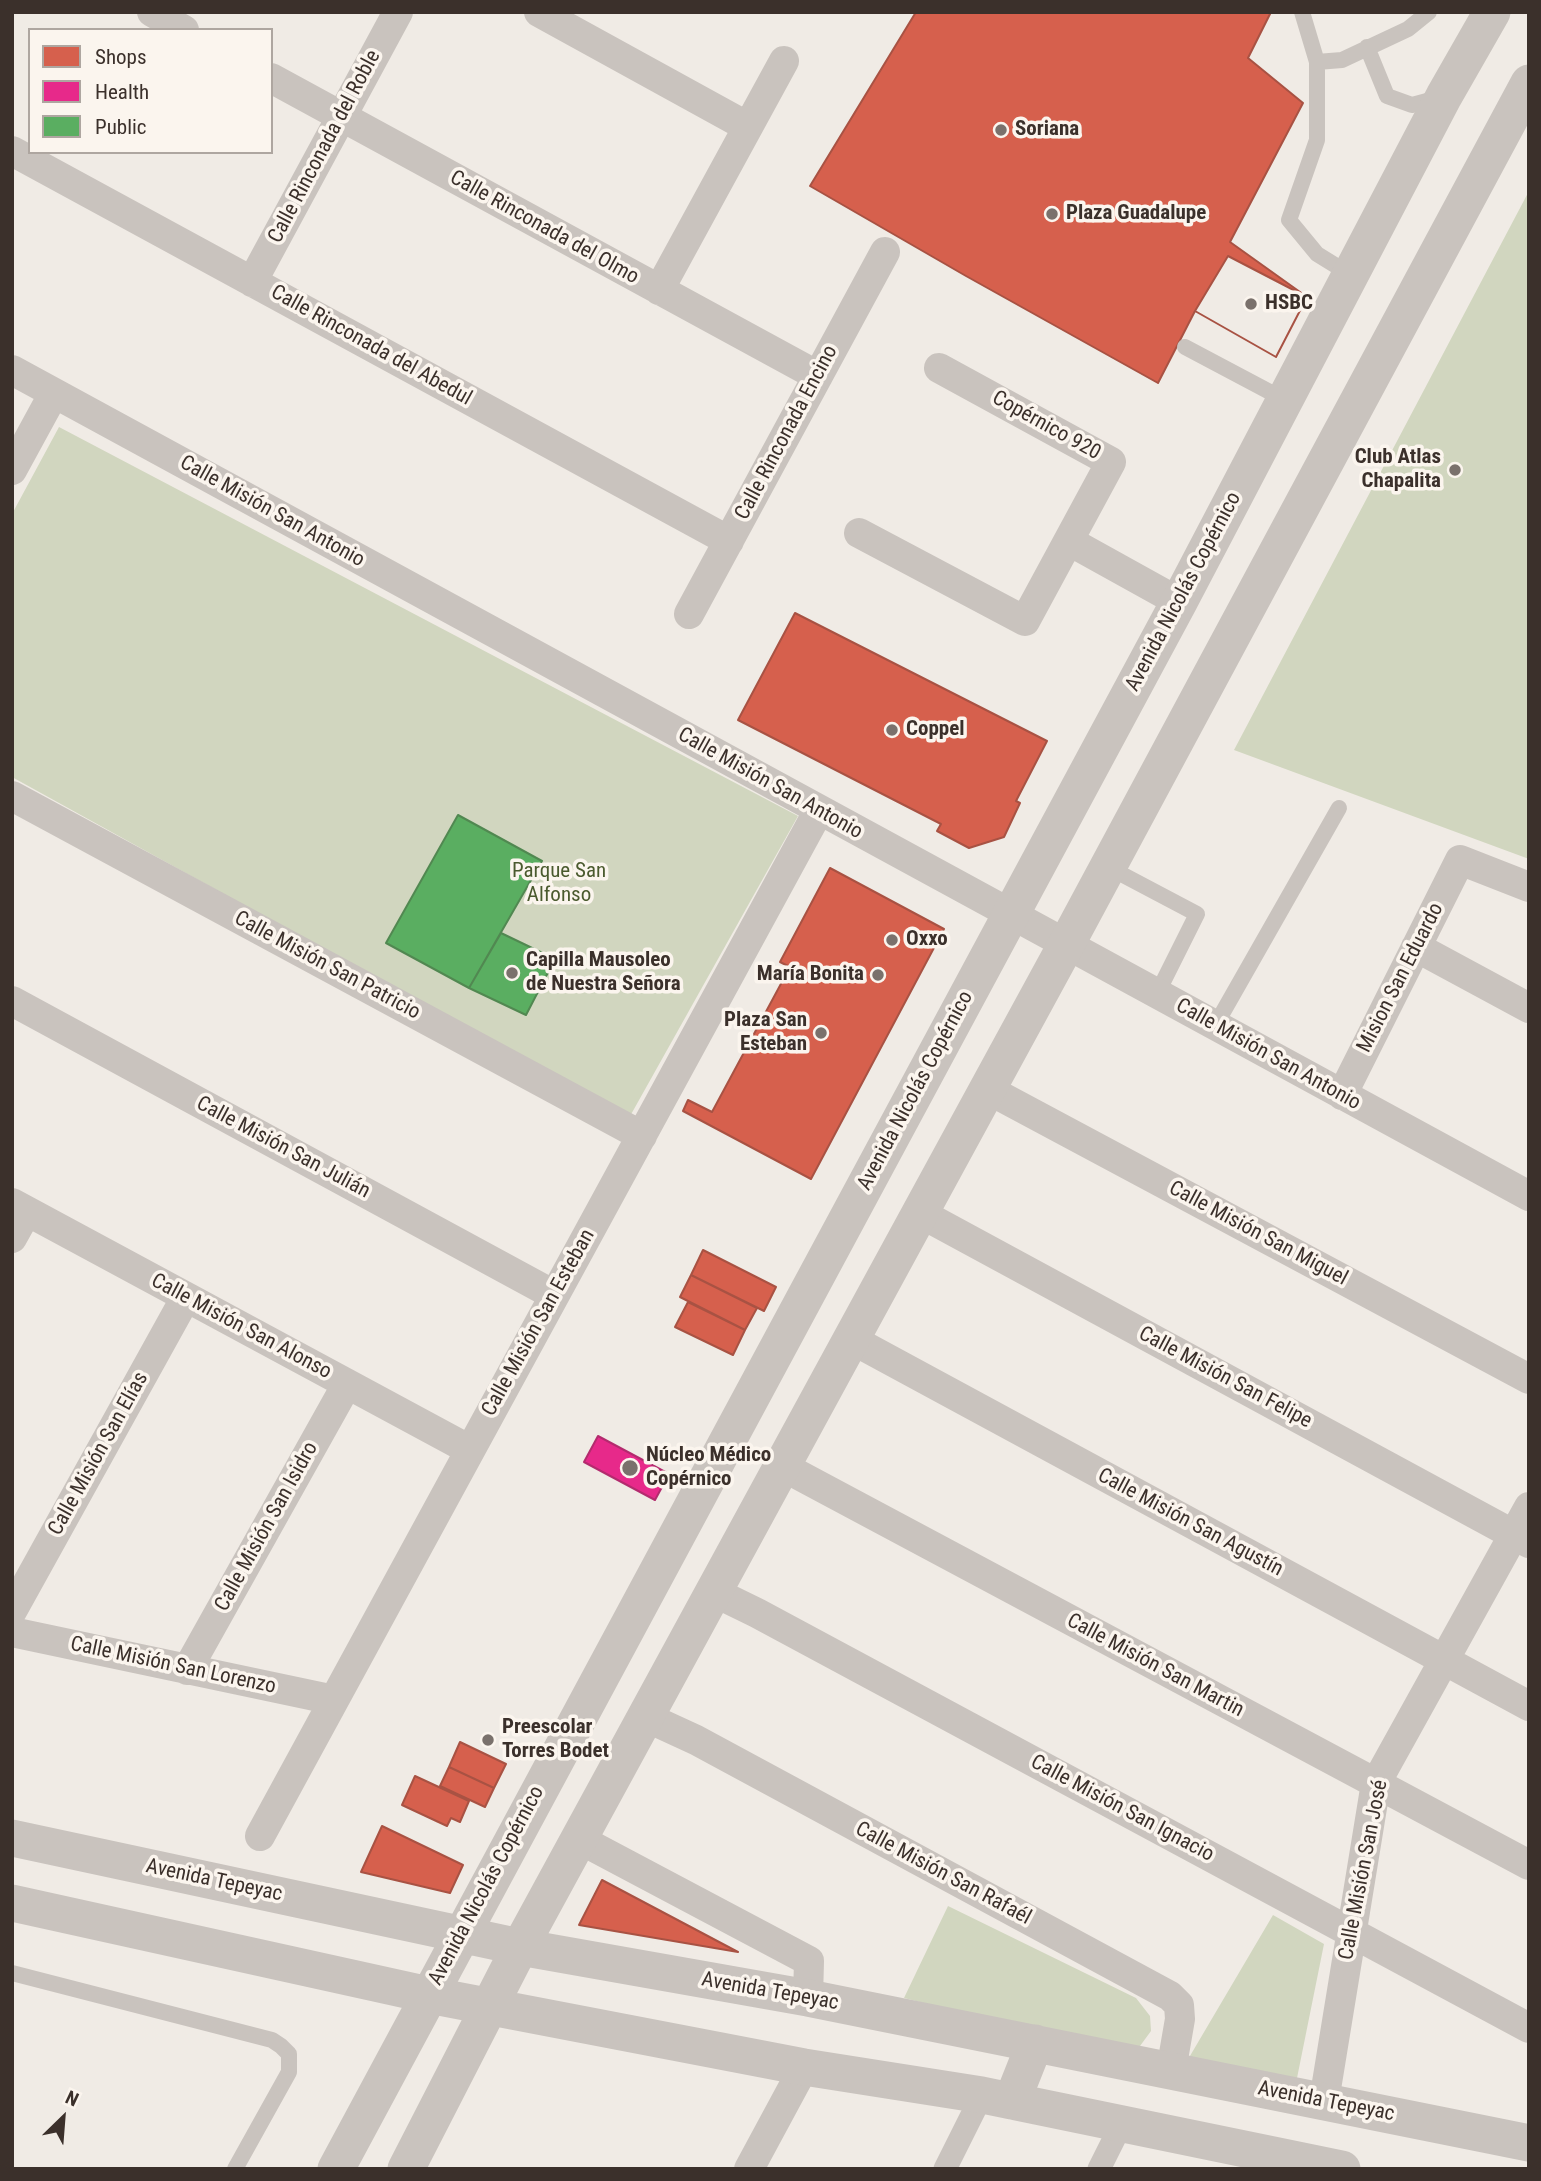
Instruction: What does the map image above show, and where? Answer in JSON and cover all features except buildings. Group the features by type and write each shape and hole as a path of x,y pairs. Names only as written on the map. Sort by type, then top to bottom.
{"street":[{"path":"152,12 180,28"},
{"name":"Calle Rinconada del Roble","path":"252,282 398,12"},
{"path":"539,12 748,127"},
{"name":"Avenida Nicolás Copérnico","path":"336,2169 1179,602 1444,96 1492,12"},
{"path":"659,290 784,61"},
{"name":"Calle Rinconada del Olmo","path":"273,80 818,376"},
{"path":"406,2169 520,1947 1066,945 1529,83"},
{"name":"Calle Rinconada del Abedul","path":"12,151 729,541"},
{"name":"Calle Rinconada Encino","path":"689,614 885,252"},
{"name":"Copérnico 920","path":"859,533 1025,621 1111,463 939,368"},
{"name":"Calle Misión San Antonio","path":"12,370 1529,1196"},
{"path":"12,470 54,393"},
{"path":"1069,541 1179,602"},
{"name":"Calle Misión San Patricio","path":"12,796 642,1136"},
{"name":"Calle Misión San Esteban","path":"260,1836 819,810"},
{"name":"Mision San Eduardo","path":"1342,1096 1460,860 1529,887"},
{"path":"1416,947 1529,1008"},
{"name":"Calle Misión San Julián","path":"12,1001 554,1295"},
{"name":"Calle Misión San Miguel","path":"987,1089 1529,1379"},
{"path":"12,1238 20,1207"},
{"name":"Calle Misión San Alonso","path":"20,1207 470,1450"},
{"name":"Calle Misión San Felipe","path":"920,1213 1521,1539"},
{"name":"Calle Misión San Elías","path":"12,1611 186,1297"},
{"name":"Calle Misión San Agustín","path":"851,1339 1529,1706"},
{"name":"Calle Misión San Isidro","path":"187,1670 346,1384"},
{"name":"Calle Misión San Martin","path":"782,1466 1529,1865"},
{"name":"Calle Misión San José","path":"1324,2101 1376,1783 1444,1660 1521,1539 1529,1507"},
{"name":"Calle Misión San Ignacio","path":"714,1592 1529,2028"},
{"name":"Calle Misión San Lorenzo","path":"12,1632 334,1700"},
{"name":"Calle Misión San Rafaél","path":"646,1717 696,1740 1170,1996 1179,2005 1180,2019 1171,2071"},
{"name":"Avenida Tepeyac","path":"12,1838 520,1947 808,1998 1529,2143"},
{"path":"579,1839 808,1961 808,1998"},
{"path":"12,1903 429,1995 804,2067 997,2098 1122,2123 1298,2164 1342,2169"},
{"path":"946,2169 1035,2043"},
{"path":"749,2169 804,2067"},
{"path":"1099,2169 1122,2123"}],"lane":[{"path":"1302,12 1317,62 1317,140 1289,220 1317,254 1351,275"},
{"path":"1317,62 1342,61 1408,29 1429,12"},
{"path":"1367,47 1387,96 1412,105 1444,96"},
{"path":"1185,347 1285,401"},
{"path":"1215,1026 1339,808"},
{"path":"1108,867 1197,914 1157,994"},
{"path":"12,1973 272,2039 281,2046 289,2054 289,2072 235,2169"}],"green space":[{"name":"Club Atlas Chapalita","path":"1529,191 1529,859 1234,750"},
{"name":"Parque San Alfonso","path":"59,427 798,816 629,1118 12,777 12,514"},
{"path":"948,1906 1136,1998 1150,2016 1151,2031 1140,2046 1125,2054 904,1998"},
{"path":"1273,1915 1324,1944 1296,2083 1187,2061"}],"place":[{"name":"Soriana","path":"1001,130"},
{"name":"Plaza Guadalupe","path":"1052,214"},
{"name":"HSBC","path":"1251,304"},
{"name":"Club Atlas Chapalita","path":"1455,470"},
{"name":"Coppel","path":"892,730"},
{"name":"Oxxo","path":"892,940"},
{"name":"Capilla Mausoleo de Nuestra Señora","path":"512,973"},
{"name":"María Bonita","path":"878,975"},
{"name":"Plaza San Esteban","path":"821,1033"},
{"name":"Núcleo Médico Copérnico","path":"630,1468"},
{"name":"Preescolar Torres Bodet","path":"488,1740"}]}
